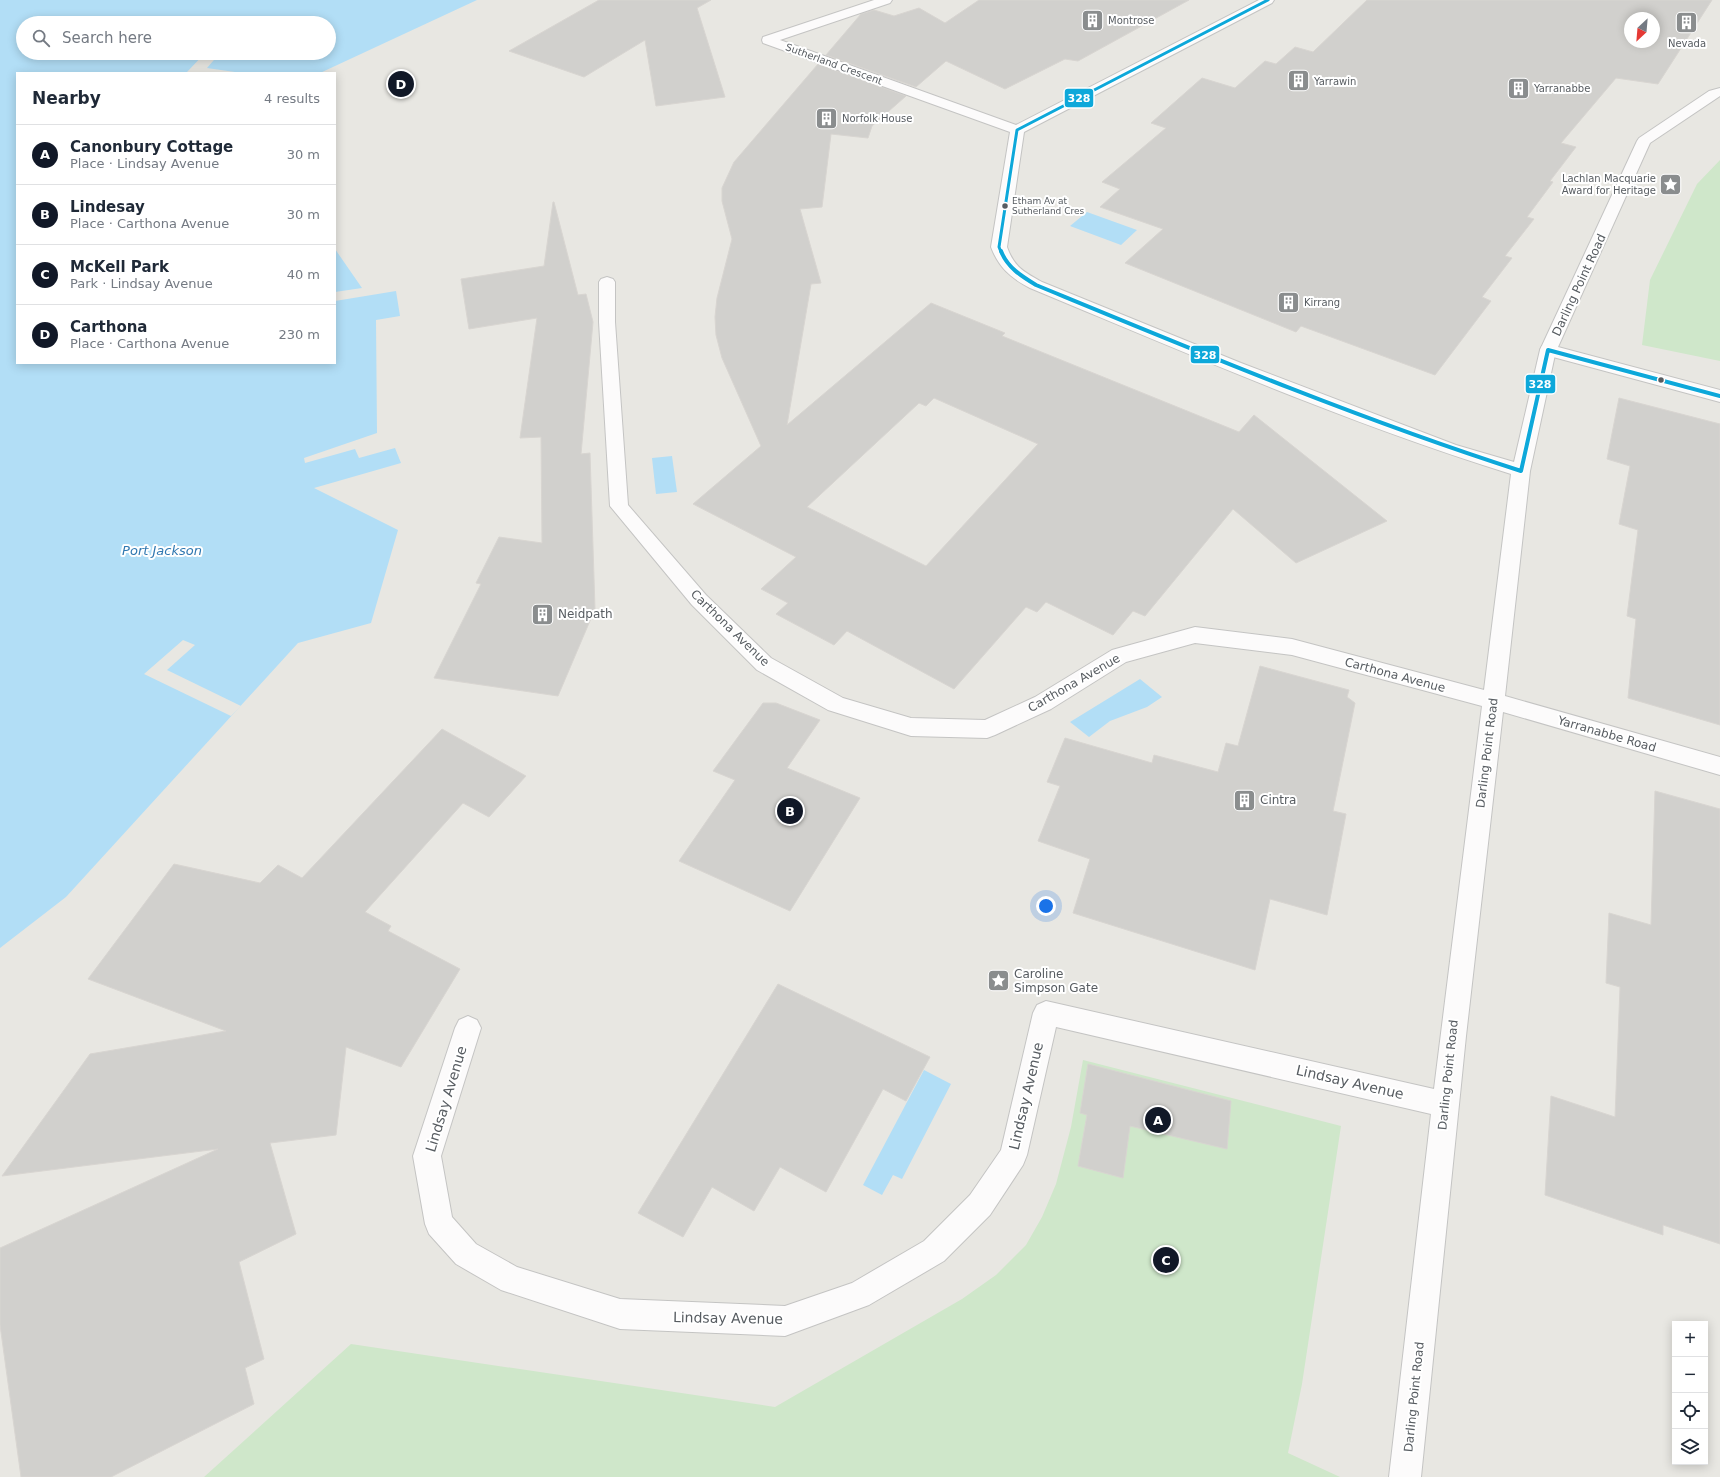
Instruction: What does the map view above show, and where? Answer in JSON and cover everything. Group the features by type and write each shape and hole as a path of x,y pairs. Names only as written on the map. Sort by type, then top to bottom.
{"street":[{"name":"Sutherland Crescent","path":"886,0 768,40 1017,130"},
{"path":"1268,0 1017,130 999,247 1003,260 1014,273 1042,288 1235,367 1450,449 1521,471"},
{"name":"Darling Point Road","path":"1405,1477 1445,1104 1521,471 1548,350 1597,247 1644,141 1714,94 1720,92"},
{"name":"Carthona Avenue","path":"607,282 607,322 619,506 699,600 764,664 836,704 911,727 987,729 1043,703 1119,656 1195,636 1292,647 1493,701"},
{"path":"1548,350 1720,396"},
{"name":"Yarranabbe Road","path":"1493,701 1720,766"},
{"name":"Lindsay Avenue","path":"468,1028 427,1156 439,1224 466,1254 511,1280 620,1314 785,1321 859,1295 934,1251 980,1205 1013,1155 1046,1013 1445,1104"}],"green space":[{"path":"1720,160 1720,361 1642,345 1650,280 1697,184"},
{"path":"1083,1060 1341,1126 1302,1384 1288,1453 1340,1477 204,1477 351,1344 775,1407 962,1299 996,1275 1026,1245 1042,1217 1056,1184 1071,1127"}],"water":[{"name":"Port Jackson","path":"0,0 477,0 322,72 16,72 16,364 336,364 336,301 396,291 400,316 376,320 377,433 304,458 305,463 355,449 359,458 395,448 401,463 314,488 398,530 371,623 298,643 66,897 0,948"},
{"path":"1087,212 1137,230 1121,245 1070,226"},
{"path":"336,250 362,288 336,292"},
{"path":"672,456 677,492 656,494 652,458"},
{"path":"1140,679 1162,697 1147,707 1110,721 1089,737 1070,722"},
{"path":"924,1070 951,1084 902,1179 893,1175 882,1195 863,1185"}],"pier":[{"path":"198,60 214,60 207,68 235,72 187,72"},
{"path":"183,640 195,645 167,670 241,706 231,716 144,674"}],"building":[{"path":"599,0 711,0 697,8 725,97 656,106 645,40 584,77 509,51"},
{"path":"979,0 1189,0 1078,61 1065,59 1005,89 946,61 916,87 826,55 861,14 874,10 894,16 919,8 945,23"},
{"path":"1367,0 1712,0 1658,84 1616,78 1561,143 1576,147 1550,181 1553,182 1527,217 1534,219 1505,256 1512,258 1482,297 1491,301 1435,375 1301,326 1296,332 1125,263 1163,229 1100,207 1120,189 1102,182 1166,128 1151,123 1202,78 1235,88 1265,61 1276,64 1295,47 1313,52"},
{"path":"818,64 906,96 872,126 868,138 831,134 822,207 800,209 821,283 811,284 787,425 931,303 1005,333 1002,336 1239,432 1254,415 1387,521 1296,563 1233,509 1145,616 1133,611 1113,635 1046,602 1037,612 1026,607 954,689 847,631 834,645 776,614 788,603 761,589 796,557 693,504 761,446 722,358 716,335 715,317 717,298 732,239 722,201 722,188 734,162","holes":["934,398 1038,444 926,566 807,507 919,403 926,406"]},
{"path":"553,202 578,295 586,294 593,322 581,454 590,453 595,609 558,696 434,678 481,584 476,583 499,537 542,543 541,437 520,438 537,318 469,329 461,279 544,266"},
{"path":"1619,398 1720,424 1720,725 1628,698 1636,619 1627,616 1638,530 1619,524 1630,466 1607,459"},
{"path":"1260,666 1349,690 1347,697 1355,703 1333,811 1346,814 1327,915 1270,899 1255,970 1073,913 1090,859 1038,841 1060,786 1047,782 1065,738 1152,763 1154,755 1218,772 1226,743 1238,746"},
{"path":"763,703 776,703 820,720 787,768 860,798 790,911 679,861 735,780 713,771"},
{"path":"442,729 526,776 489,817 463,803 365,912 391,926 388,931 460,969 401,1067 346,1047 336,1135 270,1143 296,1234 239,1262 264,1359 245,1368 254,1404 111,1477 21,1477 0,1325 0,1248 218,1149 2,1176 90,1054 226,1031 88,979 174,864 260,883 278,865 302,878"},
{"path":"1655,791 1720,809 1720,1244 1663,1225 1663,1235 1545,1195 1551,1096 1615,1117 1620,987 1606,983 1609,913 1651,925"},
{"path":"778,984 930,1057 906,1101 883,1089 826,1192 780,1167 754,1211 712,1187 683,1237 638,1213"},
{"path":"1088,1064 1231,1101 1227,1149 1130,1126 1123,1178 1078,1166 1087,1115 1080,1113"}],"transit line":[{"name":"328","path":"1268,0 1017,130 999,247 1005,260 1013,270 1036,285 1277,384 1398,430 1521,471 1548,350 1720,396"}],"place":[{"name":"Montrose","path":"1092,20"},
{"name":"Nevada","path":"1687,23"},
{"name":"Yarrawin","path":"1298,81"},
{"name":"Carthona","path":"401,84"},
{"name":"Yarranabbe","path":"1518,88"},
{"name":"Norfolk House","path":"827,118"},
{"name":"Lachlan Macquarie Award for Heritage","path":"1671,184"},
{"name":"Etham Av at Sutherland Cres","path":"1005,206"},
{"name":"Kirrang","path":"1289,302"},
{"name":"Neidpath","path":"543,614"},
{"name":"Cintra","path":"1244,800"},
{"name":"Lindesay","path":"790,811"},
{"name":"Caroline Simpson Gate","path":"998,981"},
{"name":"Canonbury Cottage","path":"1158,1120"},
{"name":"McKell Park","path":"1166,1260"}]}
